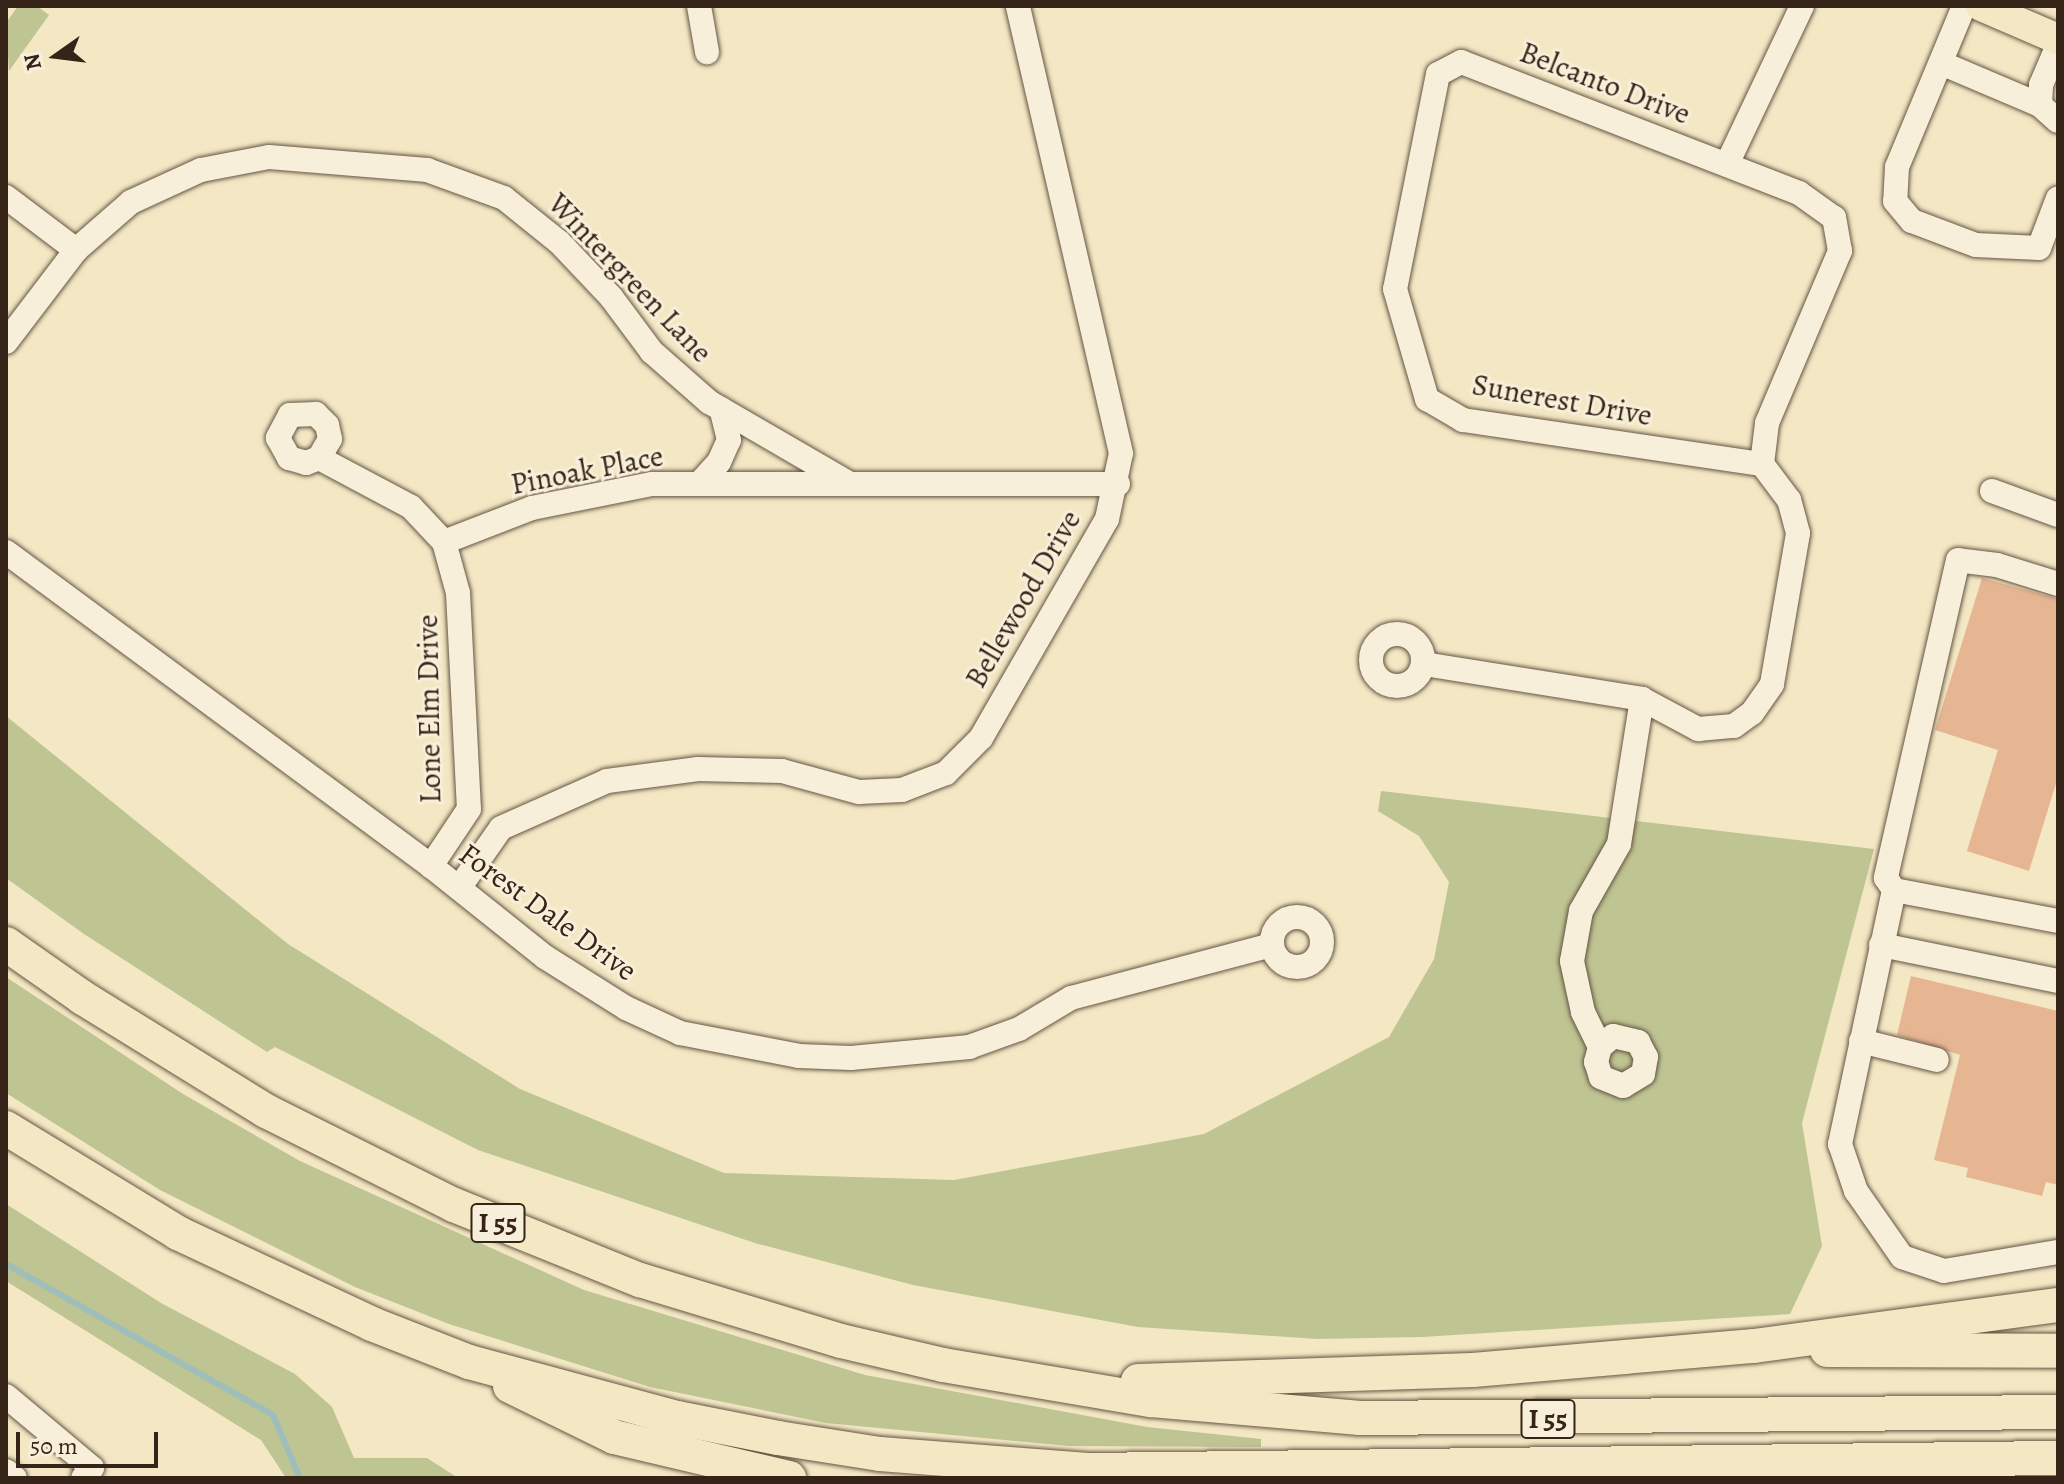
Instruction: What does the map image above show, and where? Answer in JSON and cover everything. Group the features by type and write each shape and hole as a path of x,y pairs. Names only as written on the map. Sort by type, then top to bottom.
{"highway":[{"name":"I 55","path":"6,944 83,998 266,1111 454,1205 640,1280 841,1341 1040,1384 1255,1412 1360,1418 2058,1412"},
{"name":"I 55","path":"6,1128 166,1226 276,1283 469,1362 677,1418 778,1438 986,1465 1187,1470 2058,1458"},
{"path":"1040,1384 1403,1375 1754,1346 2058,1305"},
{"path":"1754,1346 1878,1354 2058,1351"},
{"path":"469,1362 554,1411 614,1437 789,1478"}],"main road":[{"path":"1981,6 2058,42"}],"street":[{"path":"699,6 707,52"},
{"name":"Bellewood Drive","path":"459,888 501,828 607,781 698,769 782,771 878,793 902,790 946,773 981,738 1107,519 1118,484 1121,453 1018,6"},
{"path":"1424,664 1642,699 1698,729 1734,726 1752,713 1772,684 1798,533 1789,500 1762,464 1767,423 1840,251 1834,218 1799,193 1727,164 1802,6"},
{"path":"1964,6 1897,167 1895,201 1912,221 1976,245 2039,248 2058,198"},
{"path":"2050,102 2041,85 2058,42"},
{"name":"Belcanto Drive","path":"1461,62 1727,164"},
{"name":"Sunerest Drive","path":"1461,62 1438,74 1430,96 1395,289 1427,399 1463,420 1762,464"},
{"path":"1941,63 2050,102"},
{"name":"Wintergreen Lane","path":"6,342 76,250 131,202 201,170 269,157 427,170 504,198 559,242 611,297 652,352 721,409 850,484"},
{"path":"6,197 76,250"},
{"name":"Pinoak Place","path":"699,484 719,462 729,440 721,409"},
{"path":"319,458 411,507 444,542"},
{"name":"Pinoak Place","path":"444,542 532,508 652,484 850,484"},
{"path":"850,484 1118,484"},
{"path":"1992,491 2058,515"},
{"name":"Lone Elm Drive","path":"431,866 469,809 458,593 444,542"},
{"name":"Forest Dale Drive","path":"6,552 431,866 545,957 626,1008 680,1033 799,1056 851,1058 969,1047 1019,1029 1071,998 1272,945"},
{"path":"2058,584 1997,565 1958,560 1886,878 1894,890 2058,921"},
{"path":"1600,1047 1583,1012 1572,961 1581,911 1619,844 1642,699"},
{"path":"468,796 492,821 515,821"},
{"path":"1894,890 1840,1144 1856,1191 1902,1257 1944,1271 2058,1252"},
{"path":"1881,945 2058,981"},
{"path":"1861,1041 1937,1060"},
{"path":"6,1396 92,1468 83,1478"},
{"path":"6,1471 15,1478"}],"green space":[{"path":"18,6 37,6 49,15 9,71 6,23"},
{"path":"6,716 288,944 520,1089 724,1173 954,1180 1204,1134 1389,1037 1434,959 1449,882 1419,836 1378,811 1381,791 1874,849 1802,1123 1822,1246 1790,1314 1422,1337 1317,1339 1138,1327 913,1285 755,1243 478,1150 275,1047 267,1052 84,934 6,878"},
{"path":"6,977 183,1094 300,1161 584,1290 865,1375 1147,1427 1261,1439 1261,1447 1069,1446 826,1423 650,1387 449,1324 355,1287 160,1190 6,1093"},
{"path":"6,1204 161,1303 295,1374 332,1407 354,1458 427,1458 458,1478 286,1478 261,1440 6,1281"}],"building":[{"path":"1982,578 2058,599 2058,777 2029,871 1967,851 1998,750 1935,730"},
{"path":"1911,976 2058,1011 2058,1185 2046,1182 2042,1196 1966,1177 1968,1168 1934,1160 1960,1055 1897,1035"}],"waterway":[{"path":"6,1264 273,1415 300,1478"}]}
